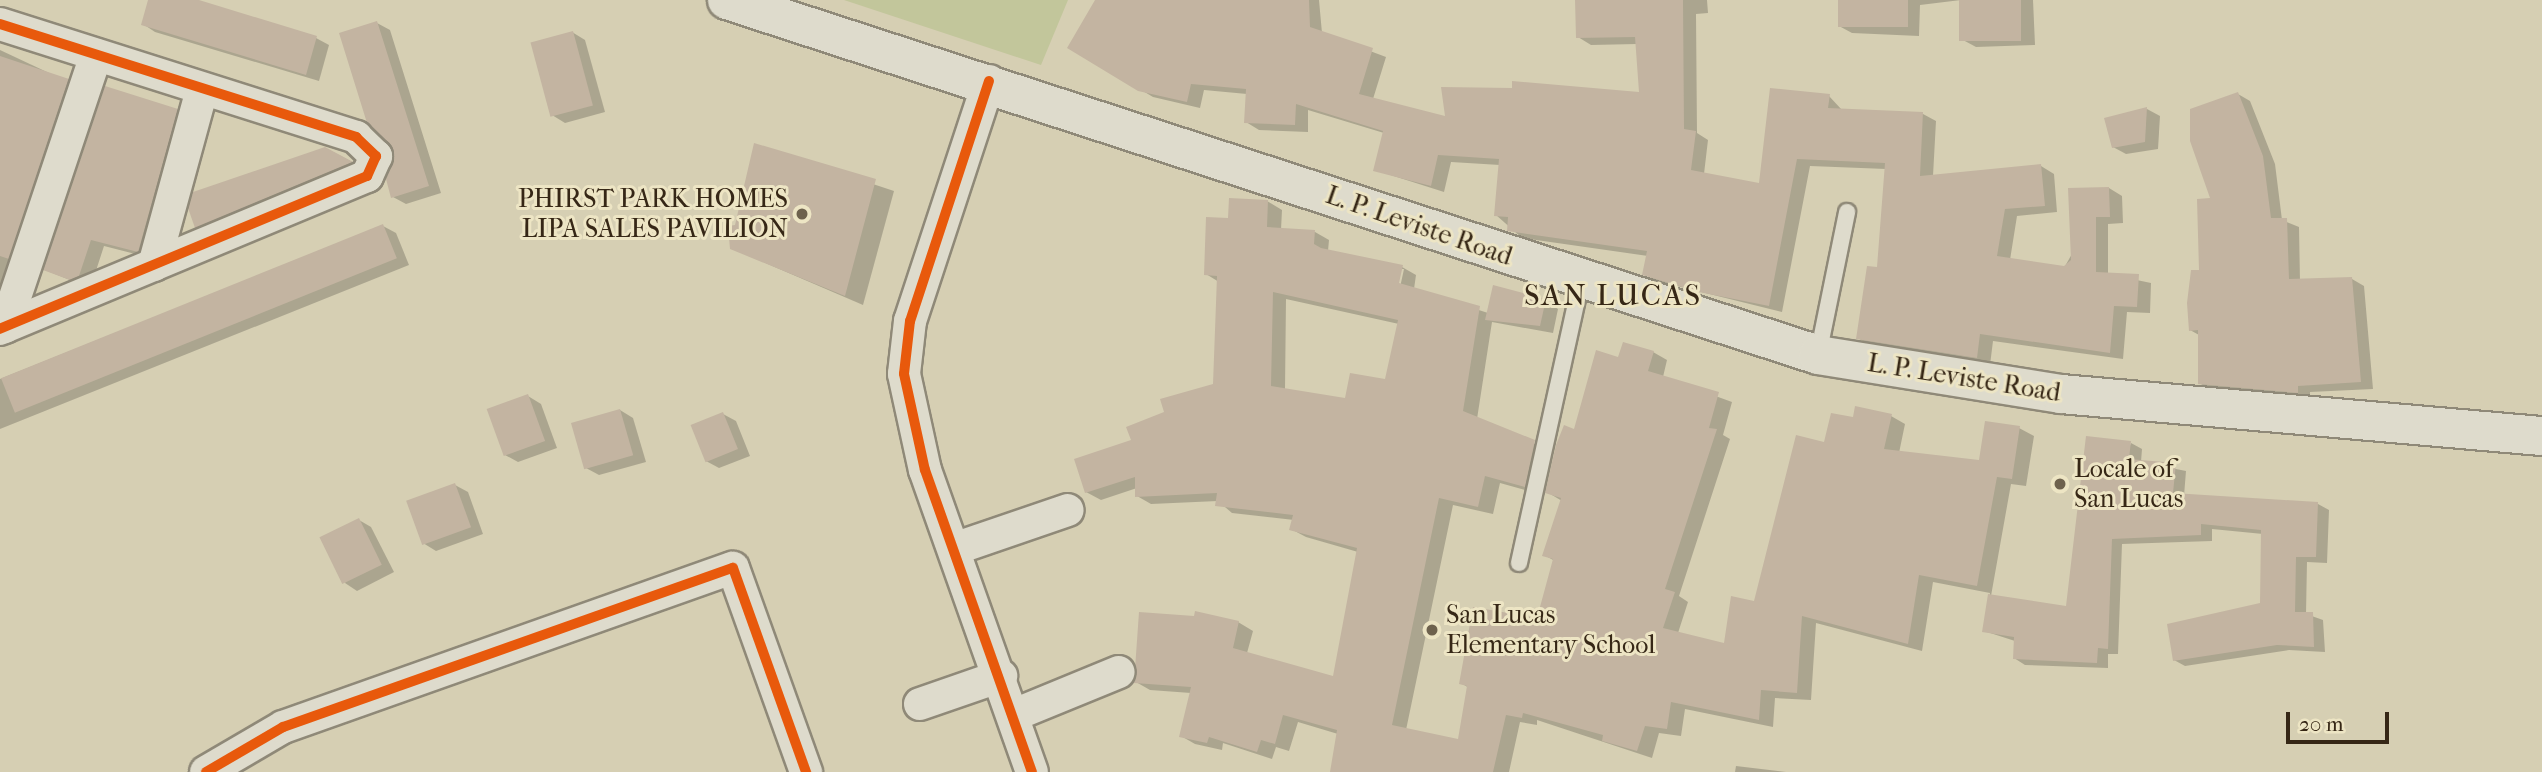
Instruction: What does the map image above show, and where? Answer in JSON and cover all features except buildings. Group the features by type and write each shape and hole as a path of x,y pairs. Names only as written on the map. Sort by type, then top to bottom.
{"main road":[{"name":"L. P. Leviste Road","path":"727,0 989,81 1581,280 1818,355 2062,394 2542,436"}],"street":[{"path":"0,24 356,137 376,156 374,169 3,328"},
{"path":"3,328 96,55"},
{"path":"989,81 910,321 904,374 912,431 1001,677 1032,772"},
{"path":"154,265 202,89"},
{"path":"954,549 1068,510"},
{"path":"206,772 283,727 733,568 806,772"},
{"path":"1013,715 1119,672"},
{"path":"920,704 1001,677"}],"lane":[{"path":"1818,355 1847,212"},
{"path":"1520,563 1581,280"}],"green space":[{"path":"844,0 1068,0 1041,65"}],"cycle path":[{"path":"0,24 356,137 376,156 367,176 0,329"},
{"path":"989,81 910,321 904,374 925,470 1032,772"},
{"path":"206,772 283,727 733,568 806,772"}],"place":[{"name":"PHIRST PARK HOMES LIPA SALES PAVILION","path":"802,214"},
{"name":"Locale of San Lucas","path":"2060,484"},
{"name":"San Lucas Elementary School","path":"1432,630"}],"district":[{"name":"SAN LUCAS","path":"1613,296"}]}
